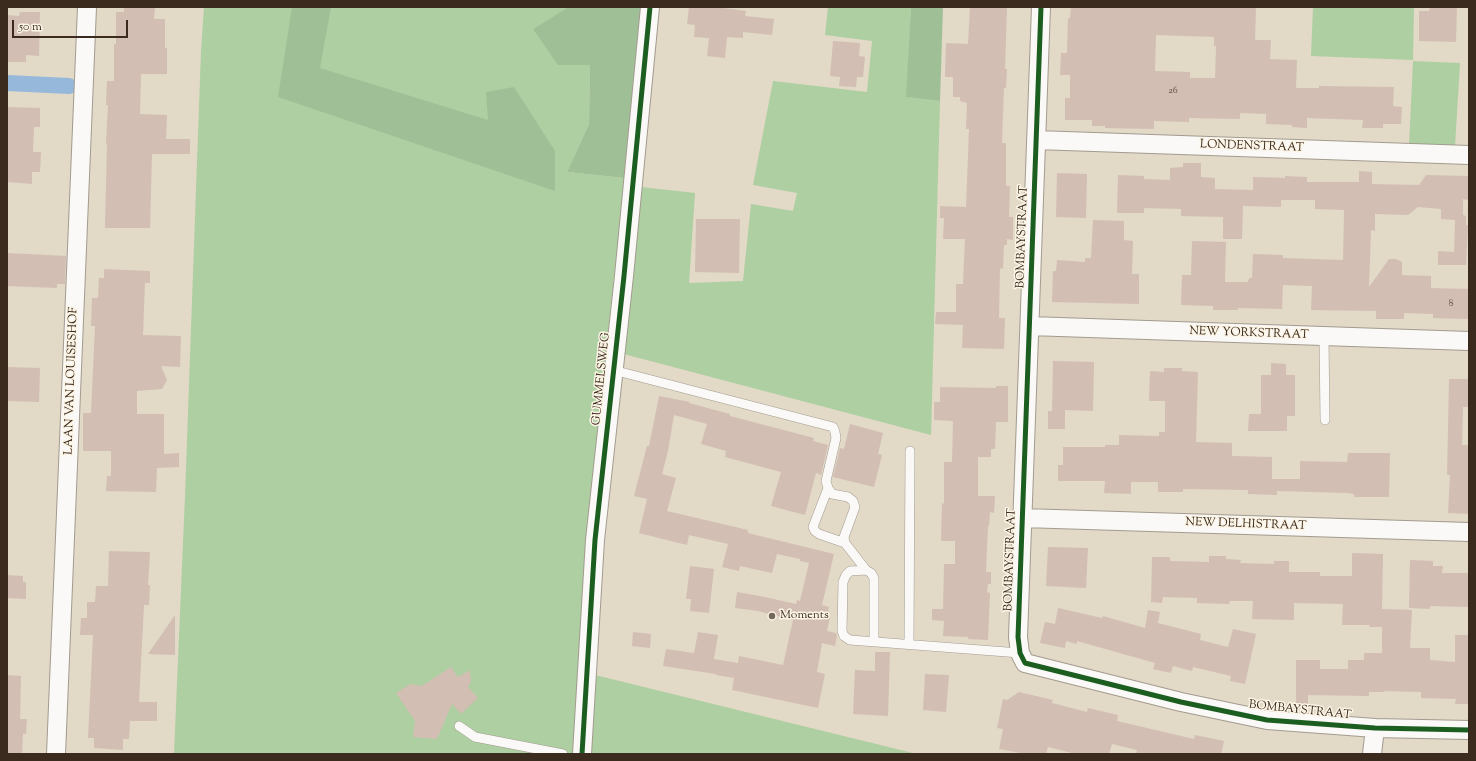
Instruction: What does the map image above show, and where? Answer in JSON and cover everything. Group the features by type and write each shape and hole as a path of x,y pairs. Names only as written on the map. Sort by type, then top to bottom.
{"street":[{"name":"LAAN VAN LOUISESHOF","path":"56,754 87,7"},
{"name":"GUMMELSWEG","path":"582,754 595,540 624,276 650,7"},
{"name":"BOMBAYSTRAAT","path":"1041,7 1018,637 1020,652 1025,663 1181,702 1266,720 1375,728 1469,730"},
{"name":"LONDENSTRAAT","path":"1036,140 1469,155"},
{"name":"NEW YORKSTRAAT","path":"1030,326 1469,341"},
{"name":"NEW DELHISTRAAT","path":"1023,518 1469,532"},
{"path":"1372,754 1375,728"}],"lane":[{"path":"1324,336 1325,420"},
{"path":"613,370 833,427 836,432 836,438 826,481 832,494 848,497 853,501 855,507 844,537 846,543 866,570 871,573 874,578 874,641"},
{"path":"909,644 910,450"},
{"path":"828,488 813,527 815,532 819,534 846,543"},
{"path":"866,570 850,571 846,575 843,582 842,631 844,636 850,640 1020,652"},
{"path":"459,726 475,737 563,754"}],"green space":[{"path":"204,7 568,7 533,29 590,64 589,124 567,172 625,178 606,350 589,538 574,754 174,754 201,51"},
{"path":"292,7 331,7 320,68 488,120 486,92 514,87 555,151 555,191 278,97"},
{"path":"568,7 642,7 625,178 567,172 589,124 590,65 558,65 533,29"},
{"path":"828,7 911,7 907,97 940,101 931,435 620,353 641,187 695,193 689,283 743,281 751,204 793,211 797,193 753,185 773,81 867,92 872,41 825,35"},
{"path":"911,7 943,7 940,101 906,97"},
{"path":"1313,7 1414,7 1413,60 1311,56"},
{"path":"1413,61 1460,63 1455,146 1409,145"},
{"path":"595,675 917,754 590,754"}],"building":[{"path":"124,7 155,7 154,19 165,19 167,74 141,74 140,114 167,115 166,139 190,139 190,154 152,154 150,228 105,228 108,105 106,105 107,81 114,81 116,12 124,12"},
{"path":"689,7 715,7 746,11 745,16 774,19 772,35 743,32 743,38 727,37 725,58 707,56 709,38 694,37 695,25 687,24"},
{"path":"970,7 1007,7 1005,69 1007,69 1006,88 1004,88 1002,143 1006,143 1006,186 1010,186 1009,217 1013,217 1013,240 1007,239 1007,245 1004,245 1003,269 1000,268 999,318 1005,318 1004,349 962,348 963,325 935,324 936,312 956,312 956,284 963,284 965,239 943,239 944,218 940,218 940,206 966,207 969,129 966,129 967,103 960,101 960,97 953,97 953,77 945,77 946,43 968,44"},
{"path":"1071,7 1256,7 1255,40 1271,40 1270,59 1297,60 1296,88 1319,88 1319,86 1394,87 1393,106 1402,107 1401,124 1383,124 1383,128 1362,128 1363,120 1307,118 1307,128 1292,127 1292,125 1266,124 1266,114 1240,113 1240,119 1189,118 1189,122 1154,121 1154,129 1105,128 1105,126 1092,126 1092,120 1065,120 1065,98 1070,98 1070,75 1060,75 1061,53 1067,53 1068,18 1070,18","holes":["1156,35 1214,37 1214,46 1216,46 1215,78 1190,78 1190,72 1155,71"]},
{"path":"1430,7 1457,7 1456,42 1419,41 1419,11 1429,11"},
{"path":"20,12 40,12 39,56 26,55 26,62 7,62 7,15 19,16"},
{"path":"833,41 860,43 859,56 865,57 863,77 857,77 856,87 839,86 840,77 830,76"},
{"path":"7,107 40,108 40,127 34,127 33,152 41,152 40,172 32,172 32,184 7,182"},
{"path":"1183,163 1201,163 1201,177 1215,178 1215,189 1253,190 1253,177 1307,177 1307,182 1359,182 1359,171 1372,172 1372,184 1419,185 1426,175 1469,176 1469,200 1463,199 1463,215 1466,216 1466,225 1468,225 1466,265 1438,265 1438,251 1454,252 1455,220 1441,219 1441,209 1418,207 1408,215 1375,214 1375,231 1371,230 1369,287 1389,259 1396,259 1402,262 1402,275 1431,276 1431,288 1468,289 1468,319 1433,318 1433,314 1404,313 1404,319 1376,319 1376,311 1311,310 1312,286 1283,285 1282,309 1238,308 1238,310 1213,310 1213,306 1181,305 1182,275 1191,275 1192,241 1226,242 1225,282 1248,282 1249,278 1252,278 1253,254 1283,255 1283,258 1343,260 1344,210 1315,209 1315,200 1281,200 1281,207 1243,206 1242,239 1223,239 1223,217 1181,216 1181,209 1144,208 1144,213 1117,213 1118,175 1144,176 1144,179 1170,180 1170,168 1183,167"},
{"path":"1057,173 1087,174 1086,218 1056,217"},
{"path":"696,219 740,219 739,273 695,272"},
{"path":"1093,220 1124,221 1124,240 1133,241 1132,274 1139,274 1139,304 1052,302 1053,271 1056,271 1057,260 1085,262 1085,258 1091,258"},
{"path":"7,253 66,256 65,284 57,284 57,288 7,286"},
{"path":"104,269 150,271 150,283 145,283 143,335 181,336 180,367 161,366 167,380 162,389 137,391 137,414 164,414 164,454 179,453 179,467 157,468 156,492 106,491 107,476 111,476 111,451 83,451 83,413 91,413 95,326 91,326 92,298 98,298 99,278 104,278"},
{"path":"1053,361 1094,362 1093,411 1065,410 1065,429 1048,429 1048,411 1052,411"},
{"path":"1271,363 1286,364 1286,375 1295,375 1295,416 1287,416 1287,431 1248,431 1249,414 1261,414 1261,375 1271,375"},
{"path":"7,367 40,368 39,402 7,401"},
{"path":"1164,368 1182,368 1182,371 1198,372 1196,442 1232,443 1232,456 1272,457 1272,479 1300,479 1300,461 1347,462 1348,453 1390,453 1389,497 1354,497 1354,494 1347,493 1277,491 1277,495 1248,494 1248,490 1183,489 1183,492 1158,492 1158,482 1131,482 1131,494 1104,493 1105,481 1058,481 1058,465 1063,465 1063,447 1105,447 1105,445 1119,445 1119,435 1159,436 1159,432 1165,432 1165,401 1149,401 1150,371 1164,372"},
{"path":"1449,379 1469,379 1469,407 1463,407 1462,445 1469,445 1469,514 1448,513 1450,475 1447,475"},
{"path":"996,386 1008,386 1008,422 996,422 995,449 991,449 991,457 978,457 978,496 995,496 994,513 990,512 988,526 986,572 991,572 991,584 988,584 987,592 990,593 988,640 968,639 968,637 943,636 944,621 932,620 932,609 943,609 944,564 955,564 955,541 941,541 942,503 944,504 944,462 952,462 953,421 934,420 934,402 940,402 940,387 996,388"},
{"path":"659,396 690,402 689,403 730,414 730,416 814,438 813,441 828,445 821,475 816,473 805,515 771,506 781,472 725,457 726,451 701,444 707,424 674,415 668,451 662,474 676,478 667,511 748,530 748,533 834,554 822,605 829,607 827,617 830,617 827,631 836,633 837,635 835,646 822,643 817,672 825,674 818,708 732,690 734,678 663,666 666,649 694,653 698,632 718,635 714,659 738,663 739,656 783,665 793,620 758,611 735,608 737,592 796,604 797,600 800,601 809,563 800,561 800,559 777,554 772,573 740,566 739,571 722,567 728,544 689,535 687,545 639,533 647,499 634,496 647,446 649,446"},
{"path":"850,424 883,433 878,454 882,455 874,487 833,477 840,448 844,449"},
{"path":"1048,547 1088,548 1086,588 1046,586"},
{"path":"109,551 150,552 148,585 150,585 149,605 144,605 139,702 157,702 157,721 130,721 129,739 123,739 123,750 94,748 94,738 88,738 93,635 80,635 81,618 87,618 87,602 95,602 96,586 108,586"},
{"path":"1352,553 1383,554 1382,609 1412,610 1410,648 1430,648 1430,660 1455,662 1455,635 1469,635 1469,704 1455,704 1456,699 1421,698 1421,692 1384,691 1369,692 1369,696 1308,695 1308,709 1296,709 1296,660 1320,660 1320,669 1348,669 1348,660 1364,660 1364,653 1382,653 1382,627 1369,627 1370,625 1342,625 1343,604 1294,603 1294,620 1252,619 1253,601 1230,601 1229,604 1197,603 1197,598 1163,597 1162,603 1151,602 1152,557 1170,557 1170,561 1209,562 1209,556 1226,556 1226,559 1241,560 1240,563 1274,564 1274,561 1289,561 1289,572 1320,572 1320,576 1352,576"},
{"path":"1410,560 1433,561 1433,566 1443,566 1442,573 1469,573 1469,607 1430,606 1430,609 1409,608"},
{"path":"690,566 714,569 709,613 690,611 691,599 686,599"},
{"path":"7,575 23,576 23,582 26,582 26,599 7,598"},
{"path":"1058,608 1102,618 1103,616 1145,628 1148,610 1160,612 1158,623 1201,634 1200,640 1228,647 1233,629 1256,634 1245,684 1230,681 1231,676 1193,667 1192,671 1173,666 1171,673 1153,669 1155,663 1077,641 1077,644 1066,641 1065,648 1040,643 1045,622 1055,624"},
{"path":"175,615 175,655 148,654"},
{"path":"633,632 651,634 650,648 632,646"},
{"path":"875,652 890,652 888,716 853,714 855,670 875,671"},
{"path":"451,667 458,677 470,670 471,682 468,687 478,698 461,714 452,704 437,739 413,737 415,721 396,693 410,684 422,686"},
{"path":"925,674 949,675 946,712 923,710"},
{"path":"7,675 21,676 20,719 27,719 26,734 23,734 22,754 7,754"},
{"path":"1019,692 1053,700 1052,703 1087,712 1088,708 1118,715 1117,721 1194,739 1195,735 1224,741 1221,754 1136,754 1137,750 1112,744 1109,754 1076,754 1048,747 1046,754 1026,754 999,749 1003,729 997,728 1003,699 1007,700"}],"waterway":[{"path":"7,83 69,86"}],"cycle path":[{"path":"582,754 595,540 624,276 650,7"},
{"path":"1041,7 1018,637 1020,653 1025,663 1181,702 1267,720 1375,728 1469,730"}],"place":[{"name":"Moments","path":"772,616"}]}
